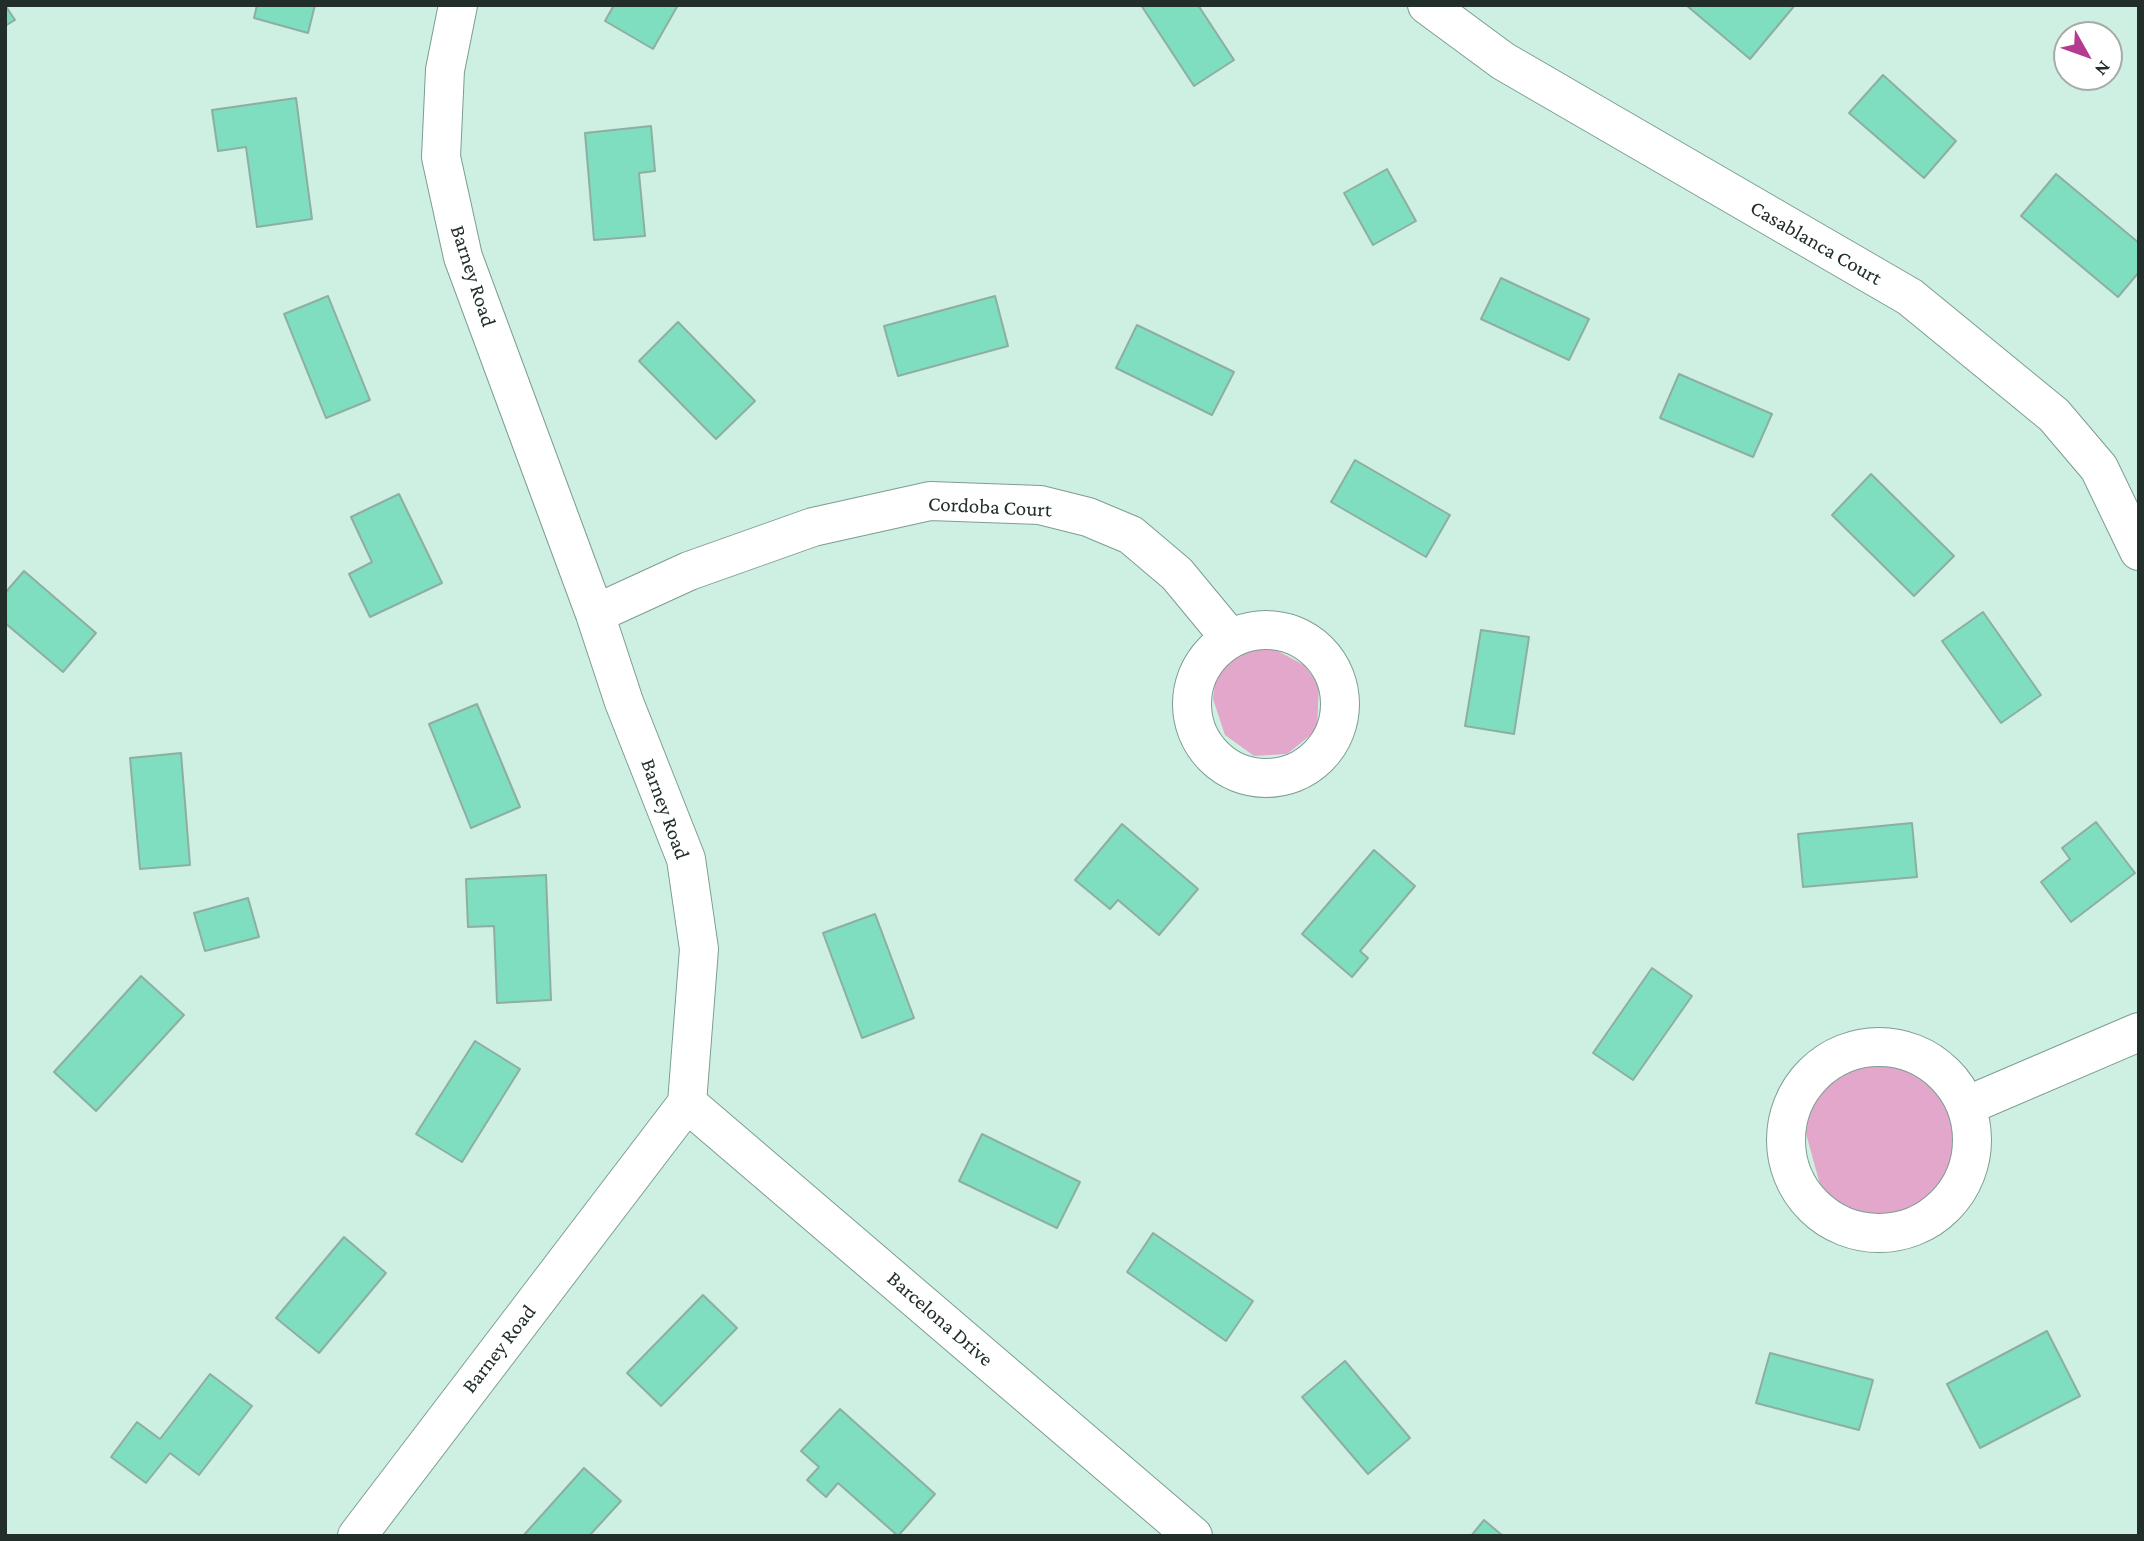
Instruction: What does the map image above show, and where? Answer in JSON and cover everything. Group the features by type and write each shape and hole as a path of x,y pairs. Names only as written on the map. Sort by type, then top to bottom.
{"street":[{"name":"Barney Road","path":"357,1536 687,1103 699,949 686,859 624,702 595,614 463,257 441,157 445,69 458,5"},
{"name":"Casablanca Court","path":"1427,5 1503,61 1910,298 2054,415 2099,468 2139,551"},
{"name":"Cordoba Court","path":"595,614 690,572 813,527 930,501 1040,505 1088,517 1131,535 1177,574 1230,638"},
{"path":"1966,1106 2139,1032"},
{"path":"1883,1046 1924,1058 1956,1087 1966,1106 1972,1146 1964,1176 1948,1202 1933,1216 1915,1226 1875,1233 1845,1227 1819,1212 1794,1180 1787,1160 1788,1117 1808,1080 1823,1065 1842,1055 1862,1048 1883,1046"},
{"name":"Barcelona Drive","path":"687,1103 1193,1536"}],"shaded area":[{"path":"1240,645 1272,648 1304,665 1319,685 1317,730 1287,754 1254,756 1225,735 1213,699 1218,660"},
{"path":"1897,1064 1942,1084 1963,1101 1965,1141 1935,1190 1913,1212 1881,1220 1850,1211 1821,1188 1800,1112 1816,1085 1847,1069"}],"building":[{"path":"5,5 15,20 5,26"},
{"path":"257,5 315,5 308,33 254,18"},
{"path":"614,5 678,5 653,49 605,21"},
{"path":"1141,5 1198,5 1234,60 1194,86"},
{"path":"1686,5 1795,5 1750,59"},
{"path":"1883,75 1956,141 1924,178 1849,113"},
{"path":"296,98 312,219 257,227 246,147 218,151 212,110"},
{"path":"651,126 655,171 639,173 645,236 594,240 585,133"},
{"path":"1387,169 1416,221 1373,245 1344,193"},
{"path":"2056,174 2139,243 2139,272 2118,297 2021,216"},
{"path":"1501,278 1589,319 1569,360 1481,319"},
{"path":"328,296 370,400 326,418 284,314"},
{"path":"995,296 1008,346 898,376 884,326"},
{"path":"678,322 755,401 716,439 639,361"},
{"path":"1137,325 1234,372 1212,415 1116,368"},
{"path":"1679,374 1772,414 1753,457 1660,418"},
{"path":"1355,460 1450,515 1426,557 1331,502"},
{"path":"1871,474 1954,556 1914,596 1832,515"},
{"path":"399,494 442,583 370,617 349,574 372,562 351,517"},
{"path":"24,571 96,633 63,672 5,623 5,593"},
{"path":"1983,612 2041,695 2001,723 1942,641"},
{"path":"1481,630 1529,637 1514,734 1465,726"},
{"path":"477,704 520,807 471,828 429,724"},
{"path":"181,753 190,865 140,869 130,758"},
{"path":"2096,822 2135,873 2071,922 2041,882 2070,859 2062,848"},
{"path":"1912,823 1917,877 1803,887 1798,834"},
{"path":"1122,824 1198,889 1159,935 1118,900 1110,909 1075,880"},
{"path":"1374,850 1415,886 1360,951 1368,958 1352,977 1302,934"},
{"path":"546,875 551,1000 497,1003 494,926 468,927 466,879"},
{"path":"248,898 259,937 205,951 194,913"},
{"path":"875,914 914,1018 862,1038 823,933"},
{"path":"1652,968 1692,996 1633,1080 1593,1053"},
{"path":"141,976 184,1015 96,1111 54,1072"},
{"path":"475,1041 520,1069 462,1162 416,1134"},
{"path":"982,1134 1080,1182 1057,1228 959,1181"},
{"path":"1153,1233 1253,1301 1226,1341 1127,1272"},
{"path":"344,1237 386,1273 319,1353 276,1318"},
{"path":"703,1295 737,1328 661,1406 627,1373"},
{"path":"2047,1331 2080,1396 1980,1448 1947,1384"},
{"path":"1770,1353 1873,1380 1859,1430 1756,1403"},
{"path":"1345,1361 1410,1438 1368,1474 1302,1397"},
{"path":"210,1374 252,1406 199,1475 170,1453 146,1483 111,1457 137,1422 160,1439"},
{"path":"840,1409 935,1494 898,1536 838,1483 826,1497 807,1480 819,1467 801,1451"},
{"path":"584,1468 621,1501 589,1536 523,1536"},
{"path":"1484,1520 1503,1536 1471,1536"}]}
